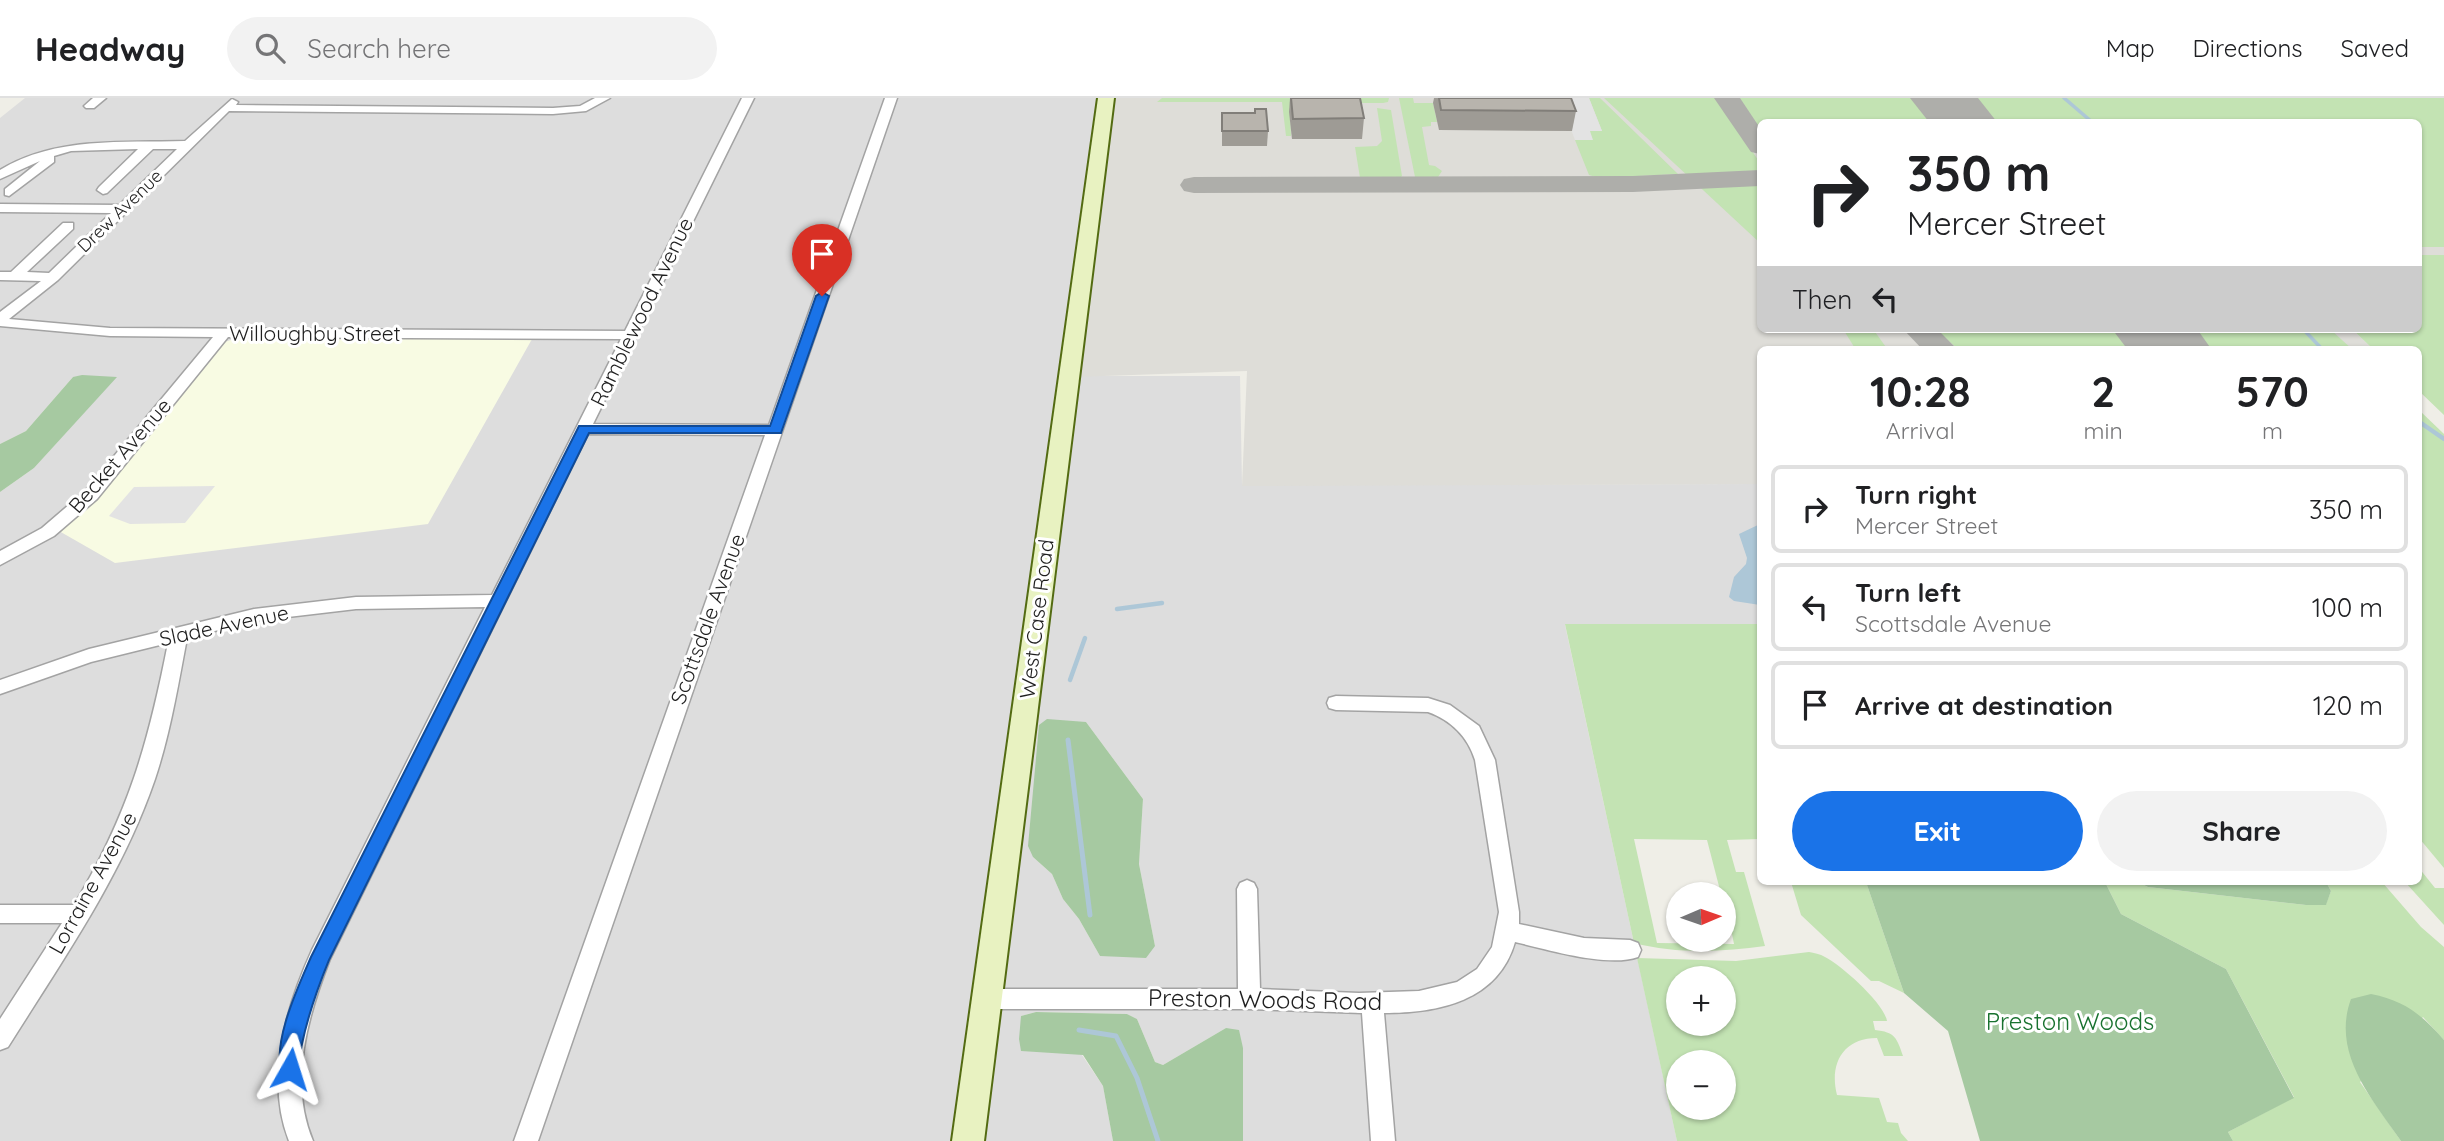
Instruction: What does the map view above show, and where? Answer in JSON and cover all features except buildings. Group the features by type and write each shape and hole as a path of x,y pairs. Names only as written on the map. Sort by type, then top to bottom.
{"main road":[{"name":"West Case Road","path":"968,1141 1107,98"}],"street":[{"name":"Drew Avenue","path":"0,321 53,276 124,209 236,98"},
{"path":"226,108 553,111 588,107 604,98"},
{"name":"Ramblewood Avenue","path":"301,1141 291,1090 290,1048 304,998 320,957 748,98"},
{"name":"Scottsdale Avenue","path":"526,1141 891,98"},
{"path":"0,176 18,164 56,149 83,145 188,145"},
{"path":"103,190 150,145"},
{"path":"9,192 50,159 38,156"},
{"path":"0,164 18,164"},
{"path":"0,208 124,209"},
{"path":"15,276 68,226"},
{"path":"0,276 53,276"},
{"name":"Willoughby Street","path":"0,321 110,332 630,335"},
{"name":"Becket Avenue","path":"0,559 48,532 91,495 223,334"},
{"path":"584,429 776,430"},
{"name":"Slade Avenue","path":"0,687 89,656 254,615 356,604 496,601"},
{"name":"Lorraine Avenue","path":"0,1039 79,914 113,854 139,797 166,704 178,634"},
{"path":"1336,703 1428,705 1443,710 1472,731 1485,760 1509,912 1509,931 1584,948 1630,950"},
{"path":"1247,890 1249,999"},
{"path":"0,914 79,914"},
{"name":"Preston Woods Road","path":"988,999 1373,1002 1446,997 1463,991 1480,980 1494,966 1503,951 1509,931"},
{"path":"1373,1002 1383,1141"}],"shaded area":[{"path":"25,98 1112,98 1076,376 1240,376 1242,485 1757,484 1757,624 1565,625 1666,1090 1666,1120 1672,1120 1677,1141 1243,1141 1243,1048 1226,1028 1163,1065 1155,1062 1137,1019 1127,1014 1036,1012 1021,1016 1082,1055 1103,1086 1113,1141 0,1141 0,492 34,468 116,377 73,377 26,431 0,444 0,118","holes":["237,338 532,340 60,531 109,486 225,342","1086,722 1143,799 1139,864 1155,946 1100,956 1079,919 1063,899 1052,874 1033,857"]},
{"path":"1112,98 2444,98 2444,255 2422,255 2422,119 1757,119 1757,333 2356,333 2370,346 1757,346 1757,484 1242,486 1247,371 1075,377"},
{"path":"1559,98 1589,98 1602,131 1590,131 1593,140 1575,140"},
{"path":"237,338 532,339 428,524 115,563 59,531 109,486 225,342"},
{"path":"215,486 185,523 130,524 109,516 134,487"}],"green space":[{"path":"1162,98 1389,98 1388,102 1383,103 1312,103 1290,112 1291,136 1286,136 1282,102 1157,102"},
{"path":"1399,98 1413,98 1414,103 1433,103 1437,122 1422,127 1429,165 1442,171 1438,177 1415,177"},
{"path":"1589,98 1600,98 1678,174 1599,178 1589,175 1575,140 1592,140 1589,131 1602,131"},
{"path":"1604,98 1717,98 1757,158 1757,240"},
{"path":"1739,98 1922,98 1940,119 1757,119 1757,125"},
{"path":"1965,98 2444,98 2444,247 2422,247 2422,119 1985,119"},
{"path":"1377,108 1391,110 1402,176 1400,178 1360,178 1355,147 1377,146 1382,141"},
{"path":"2422,255 2444,255 2444,415 2422,394 2422,346 2370,346 2356,333 2422,333"},
{"path":"1845,333 1876,333 1885,346 1854,346"},
{"path":"1940,333 2130,333 2135,339 2134,346 1954,346"},
{"path":"2184,333 2334,333 2349,346 2196,346"},
{"path":"73,377 117,377 34,468 0,492 0,444 26,431"},
{"path":"2422,413 2444,434 2444,868 2422,842"},
{"path":"1565,624 1757,624 1757,839 1727,840 1736,872 1744,872 1765,946 1736,950 1736,882 1718,882 1707,840 1634,839 1657,943 1666,943 1666,949 1634,943"},
{"path":"1047,719 1086,722 1143,799 1139,864 1155,946 1146,958 1100,956 1079,919 1063,899 1052,874 1033,857 1028,846 1039,725"},
{"path":"2422,872 2435,888 2444,888 2444,925 2408,885 2422,885"},
{"path":"1792,885 1867,885 1904,993 1879,981 1871,981 1801,915"},
{"name":"Preston Woods","path":"1867,885 2106,885 2121,914 2226,969 2294,1098 2228,1132 2233,1141 1980,1141 1948,1031 1904,993"},
{"path":"2106,885 2144,885 2306,905 2326,904 2331,891 2328,885 2385,885 2421,927 2444,947 2444,1040 2423,1017 2360,1082 2401,1141 2233,1141 2228,1132 2294,1097 2226,969 2121,914"},
{"path":"2144,885 2328,885 2331,891 2326,905 2306,905"},
{"path":"1809,952 1825,957 1861,985 1878,1005 1887,1021 1873,1021 1875,1030 1887,1032 1894,1037 1903,1056 1884,1056 1877,1038 1855,1043 1847,1048 1837,1063 1837,1095 1879,1098 1887,1122 1898,1123 1901,1133 1908,1141 1677,1141 1672,1120 1736,1120 1736,1050 1666,1050 1666,1091 1637,958 1736,961"},
{"path":"2371,994 2394,1000 2412,1010 2444,1040 2444,1141 2401,1141 2367,1092 2358,1074 2350,1057 2346,1019 2351,999"},
{"path":"1036,1012 1127,1014 1137,1019 1155,1062 1163,1065 1226,1028 1239,1030 1243,1048 1243,1141 1113,1141 1103,1086 1083,1055 1021,1051 1021,1016"}],"water":[{"path":"1757,525 1757,605 1734,601 1729,597 1734,577 1746,564 1747,558 1739,534"}],"waterway":[{"path":"2064,98 2088,119"},
{"path":"2307,333 2319,346"},
{"path":"2422,424 2444,439"},
{"path":"1117,609 1162,603"},
{"path":"1070,680 1085,638"},
{"path":"1068,740 1090,915"},
{"path":"1079,1030 1116,1036 1137,1078 1158,1141"}],"taxiway":[{"path":"1727,98 1757,142"},
{"path":"1194,185 1633,184 1757,178"},
{"path":"1923,333 1938,346"},
{"path":"2157,346 2160,337"}],"runway":[{"path":"1942,98 1961,119"},
{"path":"2156,333 2168,346"}],"route":[{"path":"290,1069 290,1048 304,998 320,957 584,429 776,430 822,296"}]}
